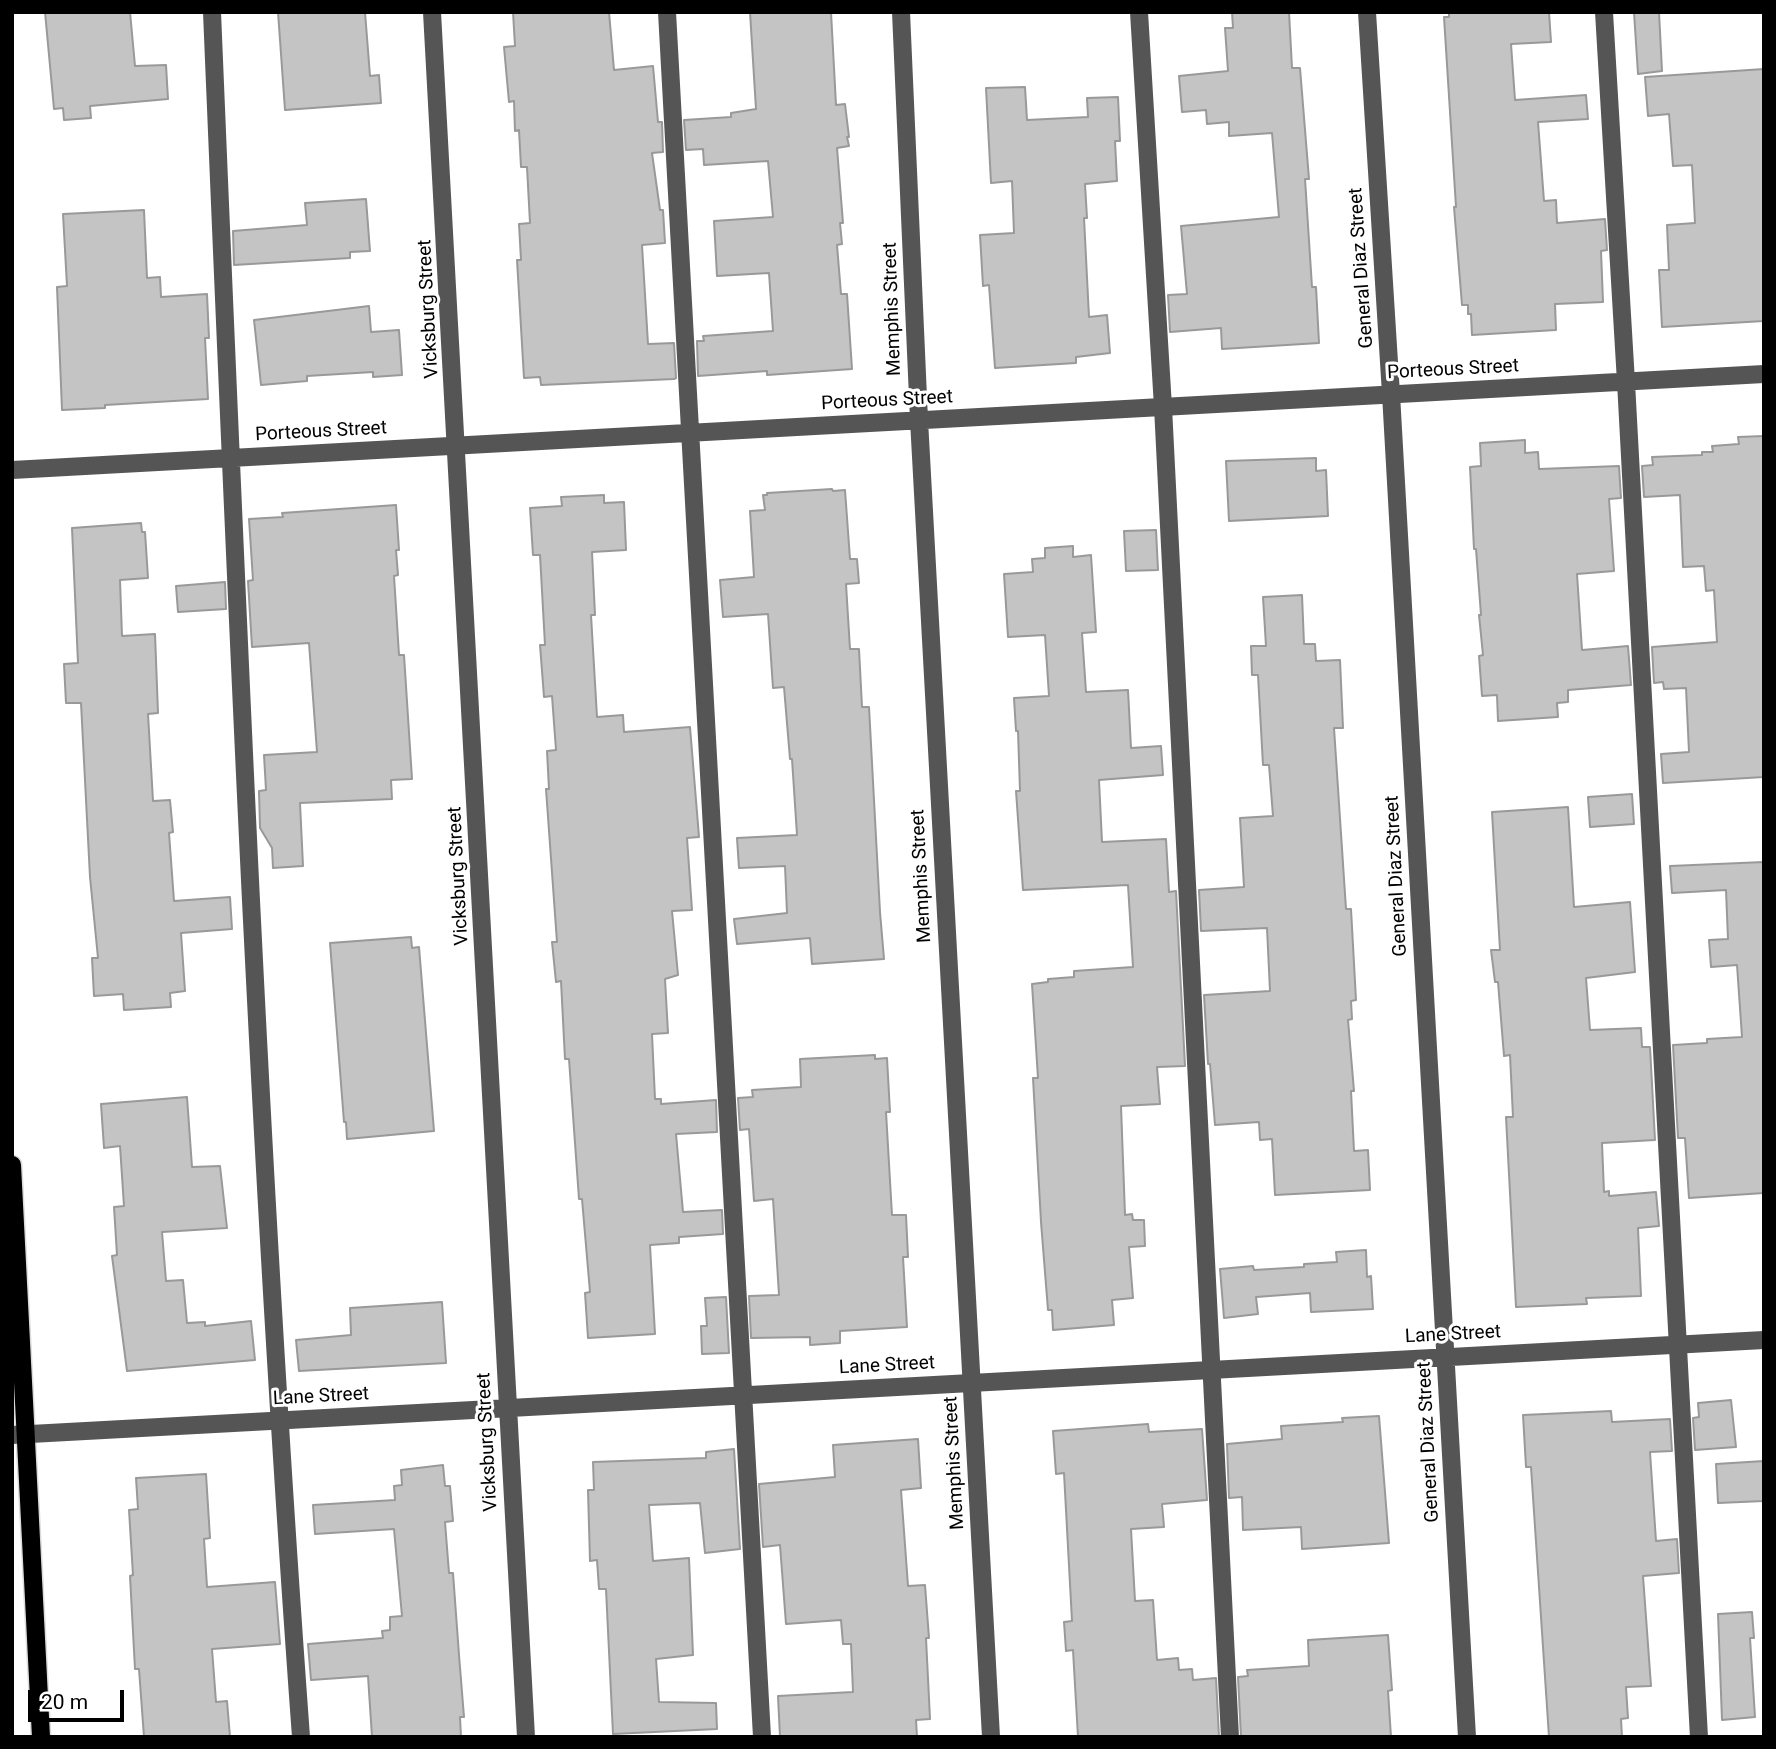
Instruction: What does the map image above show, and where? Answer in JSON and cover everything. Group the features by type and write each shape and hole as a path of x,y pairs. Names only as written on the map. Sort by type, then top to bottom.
{"main road":[{"path":"12,1165 19,1434 41,1737"}],"street":[{"path":"212,12 251,906 278,1420 302,1737"},
{"name":"Vicksburg Street","path":"432,12 458,445 526,1737"},
{"path":"667,12 762,1737"},
{"name":"Memphis Street","path":"901,12 919,420 991,1737"},
{"path":"1139,12 1163,407 1230,1737"},
{"name":"General Diaz Street","path":"1367,12 1467,1737"},
{"path":"1604,12 1699,1737"},
{"name":"Porteous Street","path":"12,470 1764,374"},
{"name":"Lane Street","path":"19,1434 1764,1340"}],"building":[{"path":"45,12 130,12 135,66 166,65 168,99 90,106 91,118 64,120 63,108 54,109"},
{"path":"278,12 365,12 370,76 379,75 381,103 285,110"},
{"path":"513,12 609,12 614,70 653,66 658,122 662,122 663,152 652,153 660,210 663,210 665,243 642,245 648,344 674,343 674,379 541,385 540,377 524,378 517,260 521,260 519,224 530,223 527,167 521,167 519,130 515,131 514,101 509,102 504,47 515,46"},
{"path":"750,12 831,12 836,105 845,104 849,137 849,146 837,148 843,223 840,223 842,244 837,245 841,294 847,294 852,369 767,375 767,371 698,376 697,341 704,341 703,336 773,331 769,273 717,276 714,221 773,217 768,161 704,165 703,149 686,150 684,120 731,117 731,113 756,109"},
{"path":"1232,12 1289,12 1292,68 1300,68 1309,179 1305,179 1312,287 1316,287 1319,343 1222,349 1221,328 1170,332 1168,295 1187,294 1181,226 1279,217 1272,133 1229,136 1229,122 1207,124 1206,110 1182,112 1179,76 1228,71 1225,28 1233,28"},
{"path":"1449,12 1549,12 1551,42 1511,44 1515,100 1586,95 1588,119 1538,122 1544,201 1556,200 1557,223 1605,219 1607,250 1601,251 1603,302 1555,304 1556,330 1472,335 1468,305 1462,305 1454,207 1444,17 1449,17"},
{"path":"1634,12 1659,12 1662,71 1638,74"},
{"path":"1764,69 1764,321 1662,327 1659,270 1669,270 1667,225 1695,223 1692,165 1673,166 1669,114 1648,116 1645,77"},
{"path":"1025,87 1027,120 1088,117 1087,98 1118,97 1120,141 1115,141 1117,181 1085,184 1089,317 1107,315 1110,353 1076,357 1076,363 995,368 989,285 983,286 980,235 1014,233 1012,181 991,183 986,88"},
{"path":"366,199 370,251 350,252 350,258 234,265 233,231 307,225 305,203"},
{"path":"144,210 147,278 160,277 161,297 207,294 209,338 205,338 208,399 62,410 57,287 67,286 63,214"},
{"path":"369,306 371,332 399,330 402,375 373,377 373,372 307,376 307,381 261,385 254,320"},
{"path":"1764,436 1764,777 1663,783 1661,754 1689,752 1686,688 1664,689 1663,682 1654,683 1652,647 1717,642 1714,590 1706,591 1704,566 1683,567 1680,495 1644,497 1642,466 1653,465 1652,457 1702,455 1702,452 1713,452 1712,446 1739,444 1738,437"},
{"path":"1525,440 1525,453 1538,452 1539,469 1619,466 1621,498 1609,499 1614,571 1577,574 1582,650 1628,646 1631,685 1568,690 1568,702 1557,703 1558,717 1498,721 1497,695 1482,696 1479,656 1483,655 1481,615 1470,467 1481,466 1480,443"},
{"path":"1316,458 1316,471 1326,470 1328,516 1229,521 1226,461"},
{"path":"845,490 850,559 857,559 859,583 846,584 850,649 859,649 862,707 869,707 884,959 812,964 810,938 737,944 734,919 787,913 785,866 739,868 737,838 797,835 784,687 773,688 768,614 723,617 720,580 754,577 750,511 765,510 763,495"},
{"path":"604,495 604,503 624,502 626,550 592,552 595,615 591,615 597,717 623,715 624,732 690,727 699,837 687,838 692,910 672,911 678,975 665,979 668,1033 652,1034 655,1099 661,1099 661,1104 716,1100 717,1132 676,1134 683,1212 722,1210 723,1234 679,1237 679,1243 650,1245 655,1334 588,1338 585,1293 590,1292 582,1199 579,1199 569,1059 565,1059 561,981 556,982 552,942 557,942 546,789 549,789 547,751 556,750 552,696 544,697 540,645 545,645 540,555 533,555 530,508 562,506 561,497"},
{"path":"396,505 399,550 396,550 398,575 394,576 399,655 404,655 412,779 391,780 392,799 300,803 303,866 273,868 272,848 260,828 259,791 266,790 264,755 317,752 309,643 252,647 248,581 253,580 249,519 283,517 282,513"},
{"path":"141,523 142,532 145,532 148,578 120,580 122,636 155,634 158,713 148,714 153,801 170,800 173,832 169,833 174,901 230,897 232,929 181,933 185,991 170,993 171,1007 124,1010 123,994 94,996 92,958 98,958 90,877 81,703 66,703 64,664 78,663 72,528"},
{"path":"1156,530 1158,570 1126,571 1124,531"},
{"path":"1073,546 1073,557 1091,555 1096,632 1082,633 1086,692 1128,690 1131,748 1161,746 1163,775 1099,780 1102,842 1166,839 1169,892 1176,891 1185,1066 1157,1067 1160,1104 1121,1106 1125,1215 1132,1214 1133,1220 1144,1220 1145,1246 1129,1247 1133,1298 1112,1300 1114,1325 1053,1330 1052,1310 1048,1310 1041,1222 1033,1078 1038,1078 1032,984 1048,982 1048,979 1074,977 1074,971 1133,967 1128,885 1023,890 1016,791 1020,791 1018,731 1014,698 1049,696 1045,635 1008,637 1004,574 1033,572 1032,559 1045,558 1045,548"},
{"path":"225,582 226,609 178,612 176,586"},
{"path":"1302,595 1304,644 1315,644 1316,661 1340,660 1343,728 1334,728 1346,909 1351,909 1356,1000 1351,1001 1352,1019 1348,1020 1354,1091 1351,1091 1354,1151 1368,1150 1370,1190 1275,1195 1272,1139 1260,1140 1259,1122 1215,1125 1204,995 1270,991 1267,928 1201,931 1199,890 1244,887 1240,818 1273,816 1269,765 1263,765 1258,675 1252,675 1251,646 1266,646 1263,597"},
{"path":"1632,794 1634,824 1590,827 1588,797"},
{"path":"1568,807 1574,907 1630,902 1635,972 1586,978 1590,1030 1641,1028 1642,1047 1650,1047 1655,1140 1602,1143 1604,1192 1609,1191 1609,1196 1656,1192 1659,1226 1638,1228 1641,1296 1586,1298 1587,1304 1516,1307 1506,1117 1513,1117 1510,1055 1504,1056 1498,982 1495,982 1491,950 1500,950 1492,812"},
{"path":"1764,862 1764,1193 1689,1198 1685,1138 1678,1138 1673,1045 1742,1037 1737,965 1711,967 1709,940 1728,939 1726,890 1672,893 1670,866"},
{"path":"411,937 412,948 419,947 434,1131 347,1139 330,943"},
{"path":"875,1055 875,1059 887,1058 890,1112 886,1112 892,1215 906,1215 908,1257 903,1257 907,1327 840,1331 840,1343 810,1345 810,1337 751,1338 749,1296 779,1295 773,1199 754,1201 749,1129 740,1130 738,1098 753,1097 752,1090 801,1087 800,1059"},
{"path":"187,1097 192,1167 220,1166 227,1228 162,1232 166,1281 183,1280 187,1323 205,1322 205,1326 251,1321 255,1360 127,1371 112,1256 117,1255 114,1207 124,1206 120,1146 104,1148 101,1104"},
{"path":"1366,1250 1367,1277 1371,1276 1373,1309 1311,1312 1310,1293 1256,1297 1258,1314 1224,1318 1220,1269 1253,1266 1254,1270 1304,1267 1304,1264 1337,1262 1336,1252"},
{"path":"726,1297 729,1353 702,1354 701,1326 707,1326 705,1298"},
{"path":"442,1302 446,1363 299,1371 296,1340 351,1335 350,1308"},
{"path":"1731,1400 1736,1447 1695,1450 1693,1418 1699,1417 1698,1403"},
{"path":"1611,1411 1612,1422 1670,1419 1672,1451 1650,1452 1656,1541 1677,1539 1679,1573 1643,1576 1651,1686 1626,1687 1628,1718 1621,1719 1622,1737 1549,1737 1531,1467 1526,1467 1523,1415"},
{"path":"1379,1416 1389,1543 1302,1549 1301,1527 1243,1530 1242,1497 1229,1498 1227,1444 1282,1439 1281,1426 1343,1422 1342,1418"},
{"path":"1148,1424 1149,1432 1202,1429 1207,1500 1162,1504 1164,1527 1131,1529 1135,1601 1153,1600 1157,1660 1178,1658 1179,1670 1192,1669 1193,1680 1216,1678 1219,1737 1078,1737 1073,1650 1066,1651 1064,1622 1072,1621 1064,1473 1056,1474 1053,1431"},
{"path":"918,1439 921,1488 901,1490 908,1586 925,1585 930,1719 916,1720 917,1737 780,1737 778,1696 853,1692 851,1644 843,1644 841,1620 786,1624 780,1545 763,1547 759,1484 835,1477 833,1445"},
{"path":"734,1449 740,1549 705,1553 700,1503 649,1505 653,1561 689,1558 693,1655 656,1659 659,1702 716,1703 717,1729 613,1734 606,1589 599,1589 597,1560 590,1561 588,1490 594,1490 593,1462 706,1458 706,1452"},
{"path":"1764,1461 1764,1501 1718,1503 1716,1464"},
{"path":"443,1465 445,1486 450,1486 453,1521 445,1522 449,1573 453,1573 464,1717 460,1717 461,1737 372,1737 368,1676 311,1680 308,1644 383,1638 382,1631 390,1630 390,1617 402,1616 394,1529 315,1534 313,1505 395,1500 394,1486 402,1485 401,1470"},
{"path":"206,1474 210,1538 204,1539 207,1587 275,1582 280,1644 212,1649 216,1702 227,1701 230,1737 144,1737 139,1669 135,1669 130,1576 133,1575 129,1510 138,1509 136,1478"},
{"path":"1752,1612 1754,1638 1750,1638 1755,1717 1722,1720 1718,1614"},
{"path":"1388,1635 1392,1690 1388,1691 1391,1737 1241,1737 1238,1677 1248,1676 1247,1670 1309,1666 1308,1640"}]}
